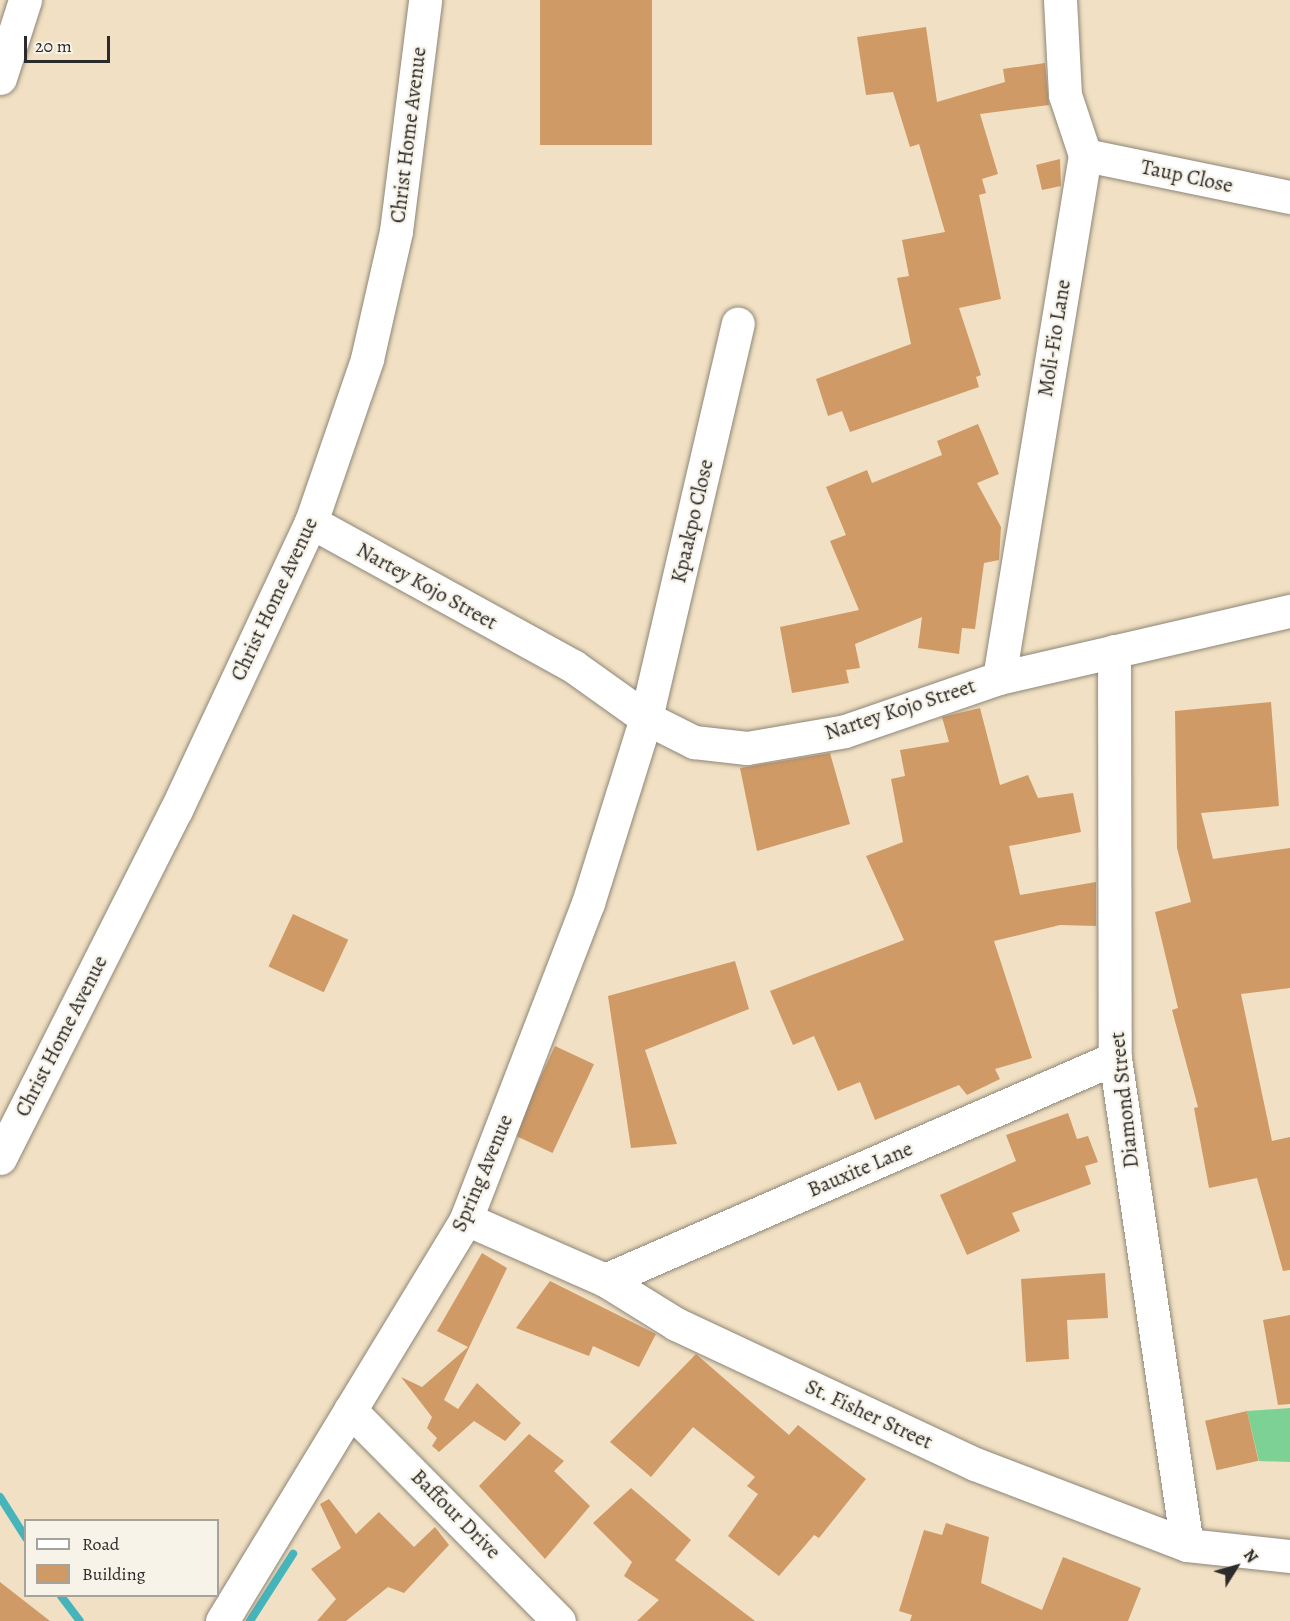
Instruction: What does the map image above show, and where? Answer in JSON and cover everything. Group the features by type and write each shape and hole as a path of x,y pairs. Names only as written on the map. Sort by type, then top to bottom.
{"street":[{"path":"0,78 25,0"},
{"name":"Moli-Fio Lane","path":"999,678 1085,155 1065,95 1060,0"},
{"name":"Christ Home Avenue","path":"0,1158 11,1110 176,810 311,522 367,359 396,231 422,1"},
{"name":"Taup Close","path":"1085,155 1290,197"},
{"name":"Kpaakpo Close","path":"646,718 738,324"},
{"name":"Nartey Kojo Street","path":"311,522 573,666 646,718 694,742 747,748 845,731 999,678 1290,611"},
{"name":"Diamond Street","path":"1114,651 1115,1058 1187,1545"},
{"name":"Spring Avenue","path":"222,1621 466,1219 588,903 646,718"},
{"name":"Bauxite Lane","path":"605,1280 1115,1058"},
{"name":"St. Fisher Street","path":"466,1219 605,1280 676,1324 975,1464 1187,1545 1290,1556"},
{"name":"Baffour Drive","path":"350,1410 559,1621"}],"green space":[{"path":"1290,1408 1290,1462 1259,1461 1247,1411"}],"building":[{"path":"540,0 652,0 652,145 540,145"},
{"path":"926,27 937,102 1005,82 1003,69 1045,63 1049,105 980,114 998,174 982,179 986,193 979,195 1001,299 959,308 981,375 976,377 979,387 850,432 842,411 828,416 816,379 911,344 897,278 909,276 902,240 945,232 919,144 910,147 893,92 866,95 857,37"},
{"path":"1060,159 1061,186 1042,190 1036,165"},
{"path":"978,424 999,474 977,483 1001,527 999,560 984,563 975,629 962,628 959,654 918,648 922,617 855,644 860,668 846,670 849,683 792,693 780,627 859,610 830,541 846,535 826,487 867,470 872,483 942,455 937,441"},
{"path":"1271,702 1279,806 1201,813 1213,859 1290,848 1290,988 1241,994 1272,1141 1290,1137 1290,1270 1283,1271 1257,1178 1209,1188 1194,1108 1198,1107 1172,1010 1178,1008 1155,912 1191,902 1177,848 1175,711"},
{"path":"980,708 1000,785 1028,775 1038,798 1073,793 1081,832 1009,846 1020,895 1096,882 1096,926 1060,925 994,941 1032,1058 995,1069 1000,1079 967,1095 959,1085 875,1120 860,1082 838,1091 814,1036 793,1045 770,991 904,940 866,856 903,842 891,779 905,776 900,750 949,742 942,717"},
{"path":"830,753 850,824 757,851 740,768"},
{"path":"293,914 348,940 324,992 268,967"},
{"path":"735,961 749,1009 645,1050 677,1144 631,1148 608,996"},
{"path":"555,1046 594,1064 553,1153 514,1135"},
{"path":"1068,1113 1077,1139 1088,1136 1098,1162 1085,1166 1091,1184 1012,1213 1020,1231 967,1255 940,1195 1016,1161 1006,1135"},
{"path":"482,1253 507,1268 444,1400 458,1409 477,1383 521,1423 505,1441 474,1421 439,1452 432,1446 437,1438 427,1428 432,1417 401,1377 422,1387 468,1347 437,1331"},
{"path":"1105,1273 1108,1318 1067,1320 1069,1359 1026,1362 1021,1279"},
{"path":"550,1281 656,1334 639,1367 593,1346 589,1356 516,1328"},
{"path":"1290,1315 1290,1404 1278,1405 1263,1320"},
{"path":"696,1354 789,1435 798,1425 866,1479 819,1538 814,1535 779,1576 728,1536 758,1494 747,1486 755,1477 693,1427 651,1477 610,1442"},
{"path":"1247,1411 1258,1461 1217,1470 1205,1421"},
{"path":"529,1434 564,1461 554,1471 590,1506 545,1559 479,1486"},
{"path":"631,1488 691,1540 675,1560 755,1621 637,1621 659,1600 624,1576 632,1562 593,1523"},
{"path":"329,1499 356,1534 379,1512 414,1547 435,1527 449,1545 404,1593 388,1587 346,1621 317,1621 336,1599 311,1569 341,1548 320,1504"},
{"path":"946,1523 989,1537 981,1583 1042,1610 1063,1557 1141,1588 1128,1621 910,1621 912,1615 899,1611 924,1530 942,1535"},
{"path":"0,1582 50,1621 0,1621"}],"waterway":[{"path":"0,1497 24,1535"},
{"path":"250,1621 293,1554"},
{"path":"62,1597 80,1621"}]}
